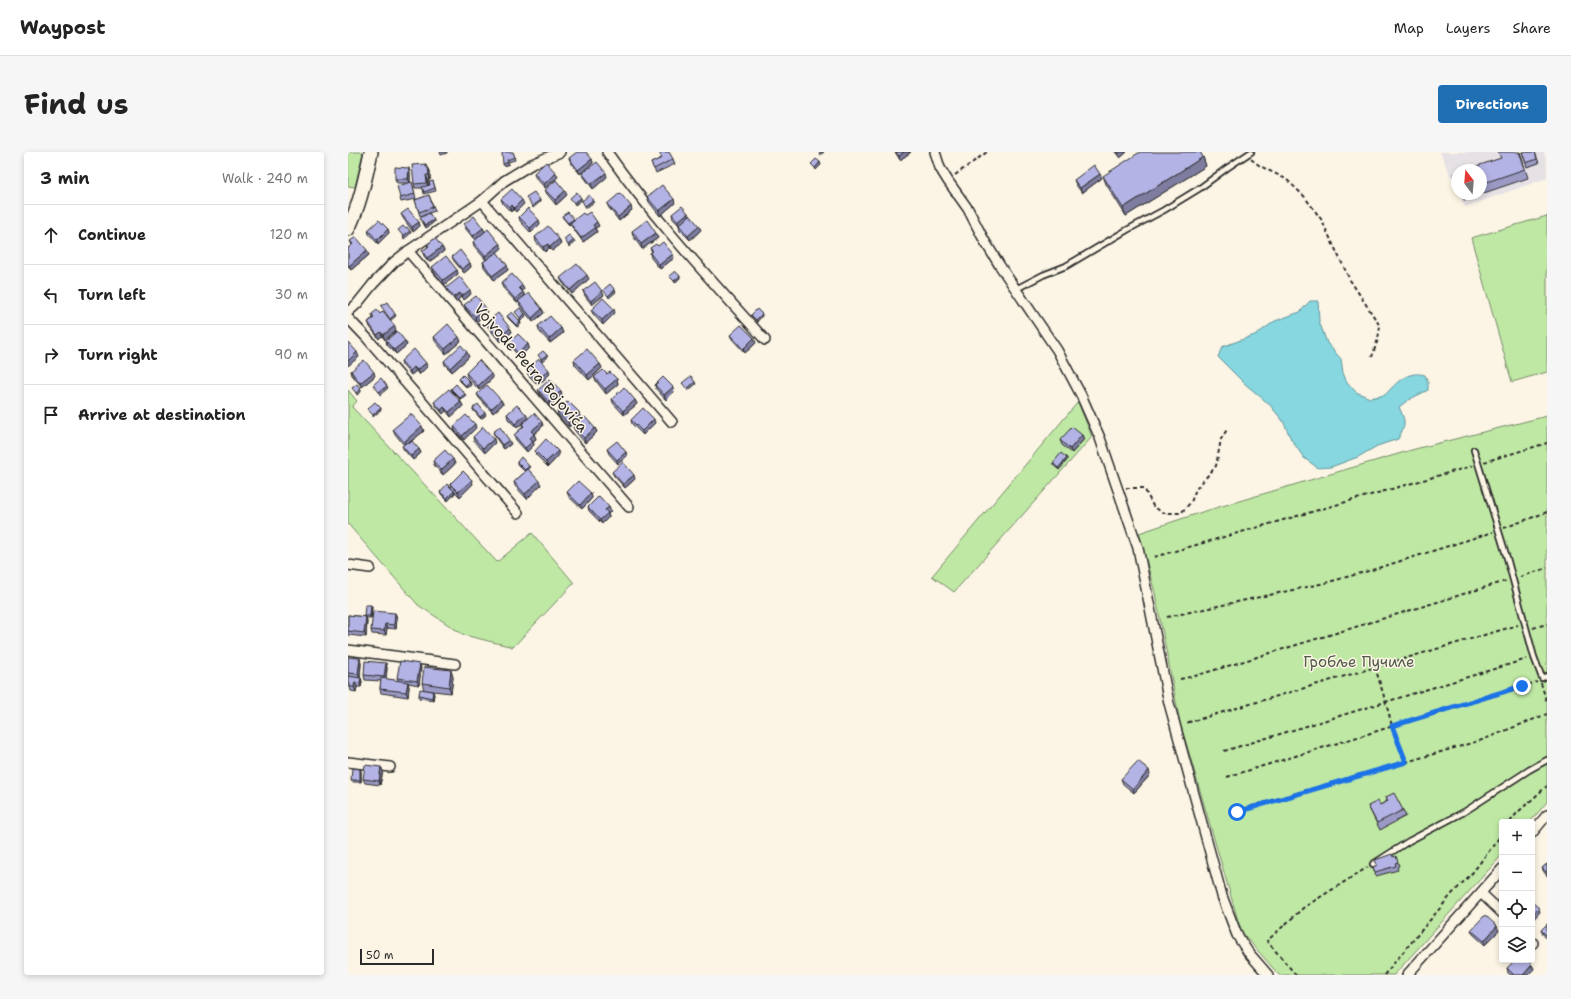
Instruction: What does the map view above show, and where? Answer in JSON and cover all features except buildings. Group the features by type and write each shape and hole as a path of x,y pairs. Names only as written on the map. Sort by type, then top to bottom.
{"street":[{"path":"348,229 356,214 371,152"},
{"path":"348,312 357,304 373,284 394,262 408,251 482,201 504,181 532,164 560,152"},
{"path":"607,152 626,179 693,260 765,340"},
{"path":"935,152 940,168 968,209 984,240 1057,350 1081,395 1100,438 1138,548 1169,704 1222,896 1237,935 1248,952 1268,975"},
{"path":"482,201 672,422"},
{"name":"Vojvode Petra Bojovića","path":"408,251 629,506"},
{"path":"348,318 518,513"},
{"path":"348,565 370,568"},
{"path":"348,650 455,664"},
{"path":"348,762 390,767"},
{"path":"1535,829 1547,815"},
{"path":"1407,975 1482,894 1499,873"},
{"path":"1482,894 1499,910"}],"lane":[{"path":"1016,289 1043,275 1066,266 1164,210 1200,188 1227,168 1250,154"},
{"path":"1474,450 1513,579 1534,657 1542,678 1547,676"},
{"path":"1373,864 1409,841 1464,812 1547,760"}],"path":[{"path":"948,181 987,152"},
{"path":"1250,154 1260,166 1286,179 1304,196 1321,219 1350,280 1380,326 1378,339 1372,357"},
{"path":"1117,489 1144,488 1153,506 1163,513 1181,513 1191,502 1196,489 1216,466 1221,439 1228,428"},
{"path":"1154,557 1547,443"},
{"path":"1168,617 1326,583 1380,568 1498,530 1547,512"},
{"path":"1180,679 1195,676 1547,568"},
{"path":"1205,718 1186,723 1525,623"},
{"path":"1527,630 1547,624"},
{"path":"1224,751 1534,657"},
{"path":"1375,667 1392,726 1406,762"},
{"path":"1227,777 1541,681 1547,703"},
{"path":"1237,812 1482,740 1547,714"},
{"path":"1512,819 1516,813 1547,786"},
{"path":"1384,975 1473,872 1499,838"},
{"path":"1296,975 1267,941 1302,908 1373,864"}],"shaded area":[{"path":"1440,152 1544,152 1547,163 1547,178 1487,199 1487,164 1451,164 1451,177"},
{"path":"1462,200 1485,200 1465,207"}],"green space":[{"path":"348,152 363,152 355,187 348,186"},
{"path":"1547,216 1547,372 1512,382 1471,238"},
{"path":"348,390 357,401 352,407 497,562 532,533 574,583 513,647 464,635 418,605 348,524"},
{"path":"1078,402 1092,437 954,592 932,576"},
{"name":"Гробље Пучиле","path":"1547,416 1547,802 1533,819 1499,819 1499,858 1394,975 1279,975 1245,936 1239,924 1180,722 1155,593 1139,533 1202,512 1415,449"}],"water":[{"path":"1310,301 1318,301 1319,321 1327,343 1341,359 1343,373 1347,382 1356,392 1370,398 1385,395 1402,379 1413,374 1425,375 1428,382 1428,390 1408,400 1399,407 1403,416 1404,426 1398,439 1377,446 1358,457 1331,467 1318,468 1304,458 1291,439 1283,421 1269,404 1244,383 1218,357 1222,347 1257,334 1275,321 1300,312"}],"route":[{"path":"1237,812 1406,762 1392,726 1522,686"}]}
